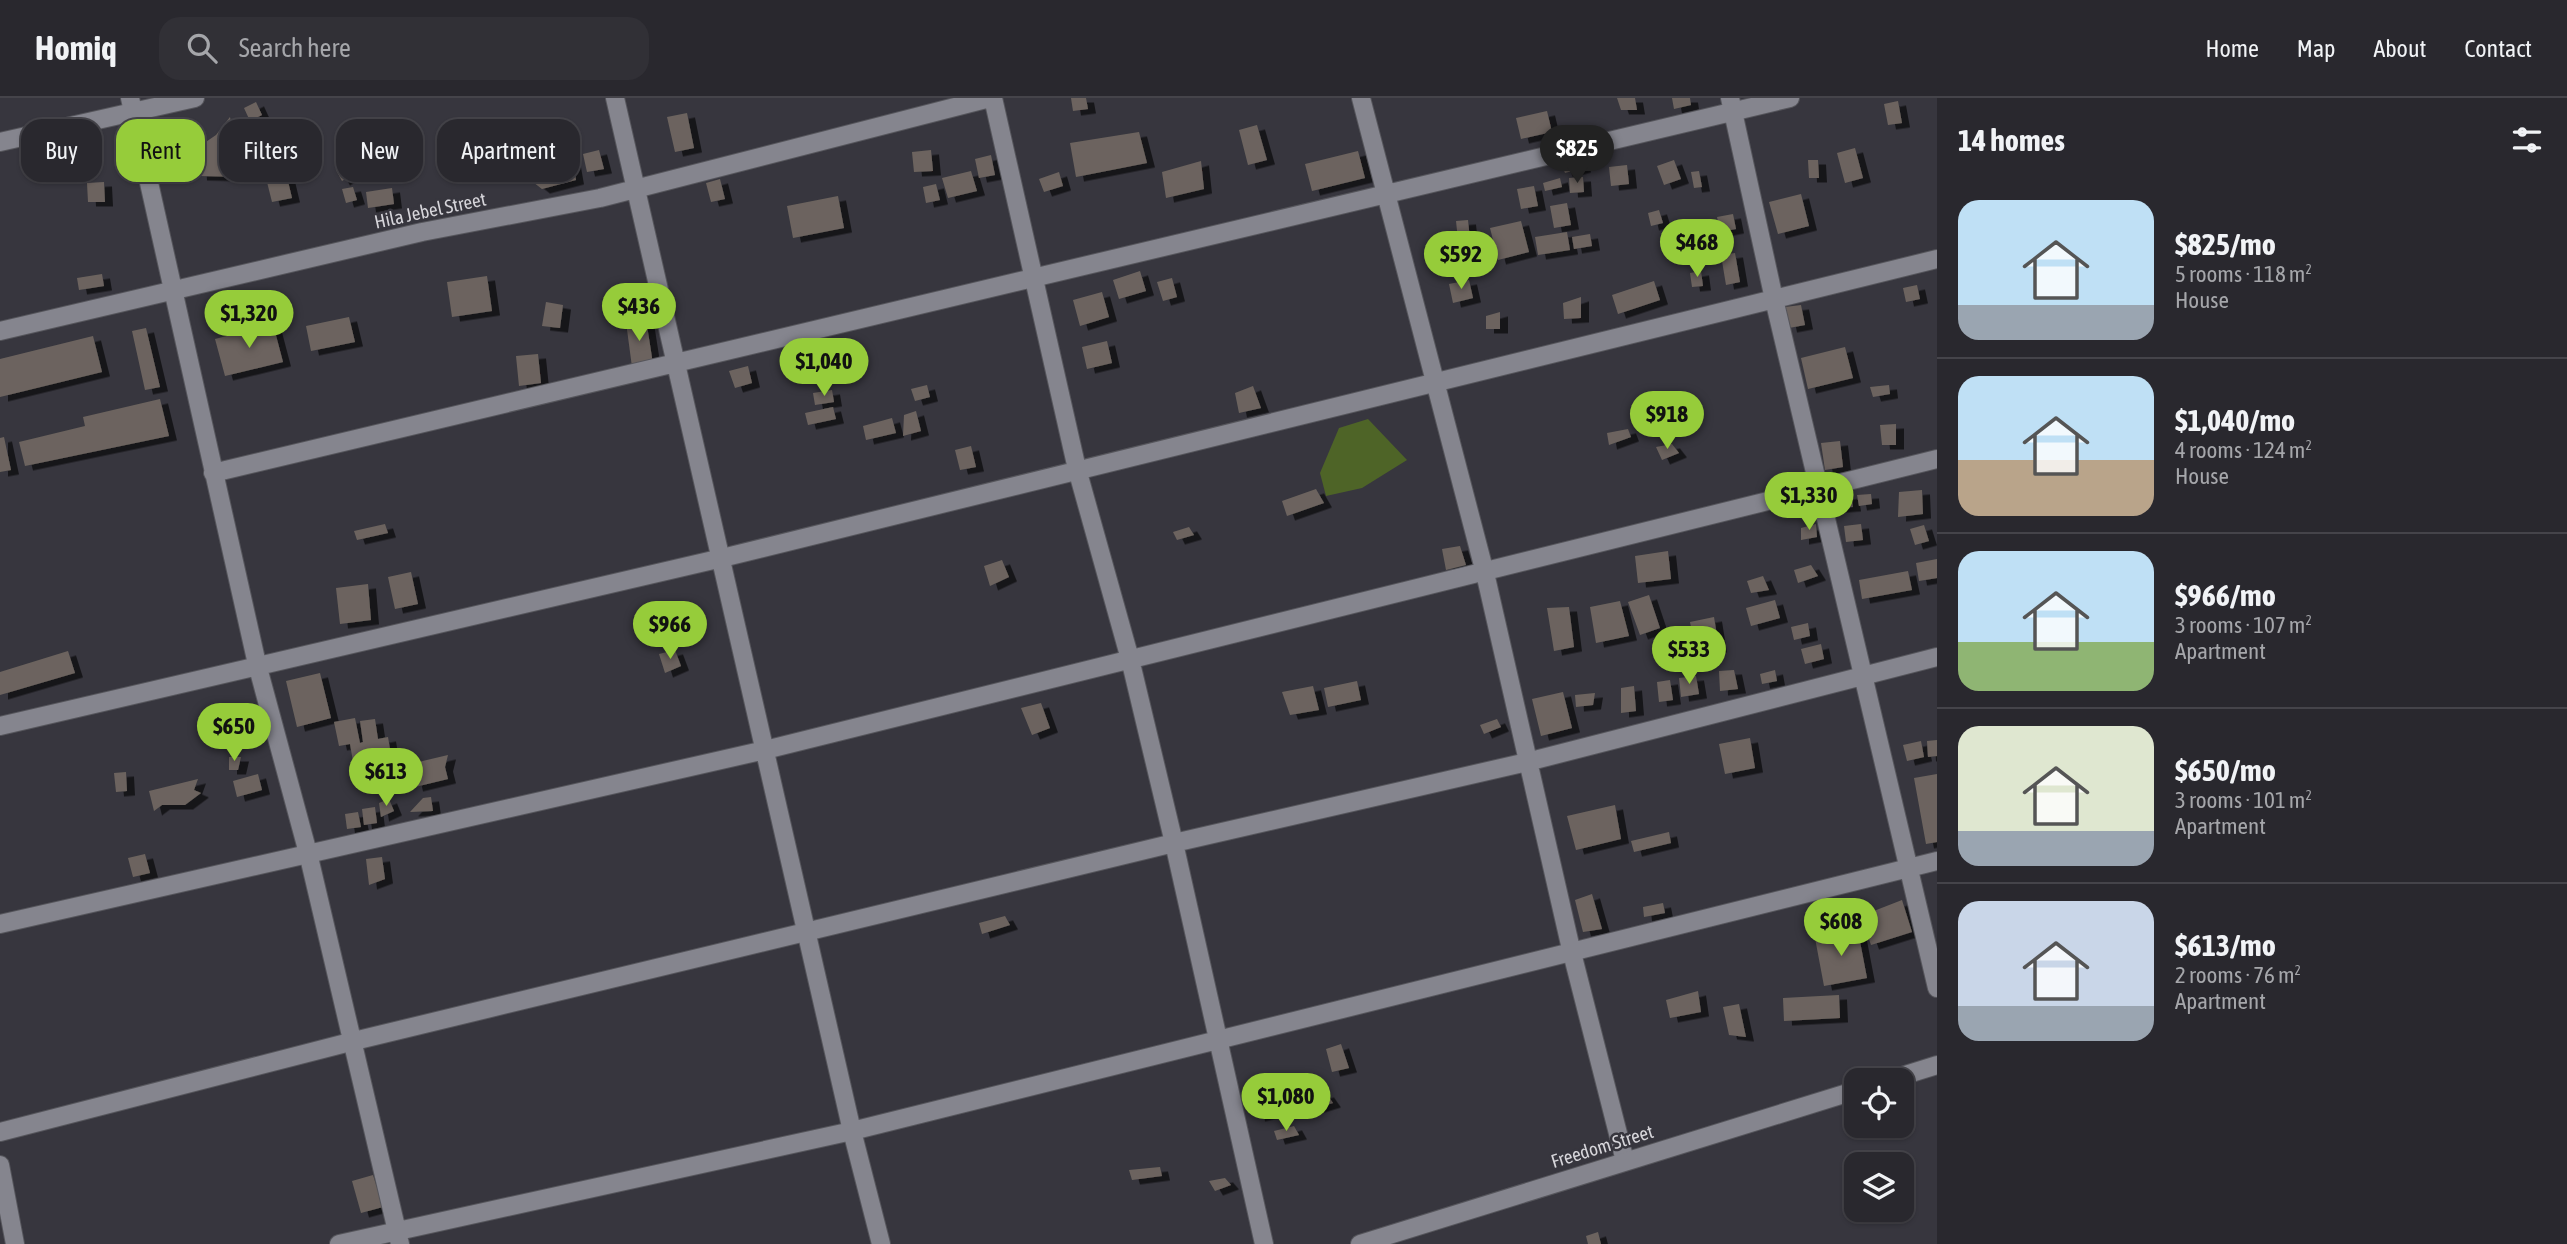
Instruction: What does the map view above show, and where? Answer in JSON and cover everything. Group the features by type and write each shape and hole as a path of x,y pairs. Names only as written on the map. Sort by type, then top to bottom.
{"street":[{"path":"0,142 131,105 195,98"},
{"path":"615,98 852,1131 881,1244"},
{"path":"991,98 1077,468 1130,659 1174,842 1264,1244"},
{"name":"Hila Jebel Street","path":"0,331 422,232 600,198 991,98"},
{"path":"1361,98 1485,573 1571,950 1625,1161"},
{"path":"213,473 1034,279 1732,105 1790,98"},
{"path":"131,105 257,664 308,853 398,1238"},
{"path":"1732,105 1774,299 1937,988"},
{"path":"0,726 257,664 722,558 1077,468 1937,259"},
{"path":"0,924 765,750 1937,459"},
{"path":"0,1132 354,1041 1174,842 1527,762 1937,657"},
{"path":"340,1244 398,1238 852,1131 1937,861"},
{"path":"1914,1072 1937,1065"},
{"name":"Freedom Street","path":"1360,1244 1844,1094"},
{"path":"0,1165 15,1244"}],"green space":[{"path":"1368,419 1407,460 1362,488 1326,496 1320,473 1339,428"}],"building":[{"path":"1071,98 1086,98 1088,109 1073,111"},
{"path":"1617,98 1635,98 1637,110 1621,110"},
{"path":"1672,98 1690,98 1691,105 1674,109"},
{"path":"1898,101 1902,123 1888,125 1884,104"},
{"path":"256,102 262,115 249,119 244,108"},
{"path":"1547,111 1552,132 1521,139 1516,118"},
{"path":"687,113 694,148 675,152 667,117"},
{"path":"1257,125 1267,160 1248,165 1239,130"},
{"path":"219,131 219,176 205,176 205,143"},
{"path":"1139,132 1147,163 1076,177 1070,143"},
{"path":"1855,148 1863,178 1845,183 1837,153"},
{"path":"599,150 604,169 587,172 583,154"},
{"path":"931,150 933,171 914,172 912,152"},
{"path":"1358,151 1365,178 1312,191 1305,164"},
{"path":"991,155 995,175 979,178 975,159"},
{"path":"1581,160 1583,168 1565,173 1562,165"},
{"path":"1674,160 1681,179 1664,185 1657,166"},
{"path":"1808,160 1818,160 1819,178 1809,178"},
{"path":"1201,161 1204,189 1166,198 1162,172"},
{"path":"1627,165 1629,184 1611,186 1609,167"},
{"path":"971,171 977,191 948,198 942,178"},
{"path":"1699,171 1702,187 1694,188 1691,172"},
{"path":"1059,172 1063,186 1044,192 1039,179"},
{"path":"1583,177 1584,192 1570,193 1569,178"},
{"path":"1560,178 1562,187 1545,191 1543,183"},
{"path":"720,179 725,199 711,202 706,183"},
{"path":"104,182 105,202 88,202 87,183"},
{"path":"267,182 288,182 292,198 272,202"},
{"path":"533,182 568,182 542,189"},
{"path":"936,184 940,200 926,203 923,187"},
{"path":"1534,186 1538,206 1521,209 1517,189"},
{"path":"353,187 357,200 346,203 342,189"},
{"path":"392,188 394,204 368,208 366,192"},
{"path":"1801,194 1809,226 1778,234 1769,202"},
{"path":"838,196 844,228 793,238 787,206"},
{"path":"1567,203 1571,225 1554,228 1550,206"},
{"path":"1659,210 1663,223 1651,226 1648,213"},
{"path":"1733,214 1736,229 1720,232 1717,217"},
{"path":"1468,220 1470,239 1458,240 1456,221"},
{"path":"1521,221 1529,252 1498,260 1490,228"},
{"path":"1567,232 1570,250 1538,255 1535,237"},
{"path":"1590,234 1592,246 1574,249 1572,237"},
{"path":"1735,253 1740,282 1726,285 1721,255"},
{"path":"1140,271 1146,291 1119,299 1113,280"},
{"path":"1701,271 1703,286 1692,287 1690,273"},
{"path":"102,274 104,286 79,290 77,278"},
{"path":"487,276 492,311 452,317 447,282"},
{"path":"1172,278 1177,297 1163,301 1157,282"},
{"path":"1469,280 1473,298 1453,303 1449,284"},
{"path":"1654,281 1660,300 1618,314 1612,295"},
{"path":"1917,285 1920,299 1906,302 1903,288"},
{"path":"634,287 637,309 618,312 614,290"},
{"path":"1102,292 1109,317 1080,326 1073,300"},
{"path":"1581,297 1581,318 1564,319 1563,303"},
{"path":"546,302 563,305 560,328 542,326"},
{"path":"1801,305 1805,325 1789,328 1785,307"},
{"path":"1500,312 1500,329 1486,329 1486,316"},
{"path":"349,317 355,342 311,351 306,326"},
{"path":"646,319 653,364 632,367 626,322"},
{"path":"273,324 283,362 225,376 215,339"},
{"path":"146,328 160,387 145,390 132,331"},
{"path":"93,336 102,372 0,397 0,359"},
{"path":"1107,341 1112,363 1087,369 1082,347"},
{"path":"1845,347 1853,378 1808,389 1801,358"},
{"path":"538,354 541,383 519,386 516,356"},
{"path":"748,366 752,383 735,388 729,371"},
{"path":"927,385 930,397 915,401 911,389"},
{"path":"1889,385 1890,394 1873,397 1870,387"},
{"path":"1253,386 1261,408 1239,413 1235,393"},
{"path":"832,390 834,402 815,405 813,393"},
{"path":"160,399 169,436 25,466 19,442 85,426 83,417"},
{"path":"833,407 836,419 808,425 805,413"},
{"path":"916,411 921,431 903,436 904,415"},
{"path":"892,418 896,433 866,440 863,426"},
{"path":"1896,424 1896,445 1882,445 1880,425"},
{"path":"1628,429 1631,437 1609,445 1607,433"},
{"path":"4,437 11,470 0,472 0,438"},
{"path":"1840,441 1843,467 1825,470 1821,443"},
{"path":"1672,444 1679,453 1662,460 1656,447"},
{"path":"971,446 976,467 960,470 955,450"},
{"path":"1316,489 1324,503 1287,516 1282,501"},
{"path":"1922,490 1923,514 1898,517 1899,492"},
{"path":"1851,494 1853,507 1838,508 1838,497"},
{"path":"1871,494 1872,504 1859,506 1857,495"},
{"path":"385,524 388,533 357,540 354,531"},
{"path":"1816,524 1817,537 1801,540 1801,528"},
{"path":"1861,524 1863,540 1846,542 1844,526"},
{"path":"1924,525 1929,541 1915,545 1910,529"},
{"path":"1189,527 1194,535 1177,540 1173,532"},
{"path":"1460,546 1466,565 1446,570 1442,549"},
{"path":"1668,551 1671,579 1638,583 1635,556"},
{"path":"1937,559 1937,578 1919,581 1916,563"},
{"path":"1002,560 1009,577 990,586 984,566"},
{"path":"1811,565 1818,576 1798,583 1794,570"},
{"path":"1908,571 1912,590 1862,599 1859,580"},
{"path":"411,572 418,604 395,609 388,577"},
{"path":"1763,576 1769,590 1751,593 1747,581"},
{"path":"368,584 371,620 340,624 336,588"},
{"path":"1649,595 1660,628 1640,635 1628,602"},
{"path":"1775,600 1780,618 1751,626 1746,608"},
{"path":"1620,601 1629,636 1596,643 1590,607"},
{"path":"1569,607 1574,647 1554,651 1547,608"},
{"path":"1714,617 1719,648 1696,652 1690,622"},
{"path":"1808,623 1810,636 1794,640 1791,627"},
{"path":"1821,644 1824,659 1805,664 1801,649"},
{"path":"675,650 681,666 665,673 659,654"},
{"path":"68,651 75,673 0,695 0,672"},
{"path":"1734,670 1738,689 1720,691 1719,671"},
{"path":"1775,670 1777,681 1762,684 1760,674"},
{"path":"320,673 331,718 297,727 286,681"},
{"path":"1696,676 1699,694 1681,697 1679,678"},
{"path":"1670,680 1673,700 1659,702 1657,682"},
{"path":"1357,681 1361,700 1328,707 1324,688"},
{"path":"1313,686 1319,710 1290,715 1282,692"},
{"path":"1634,686 1636,711 1621,713 1621,688"},
{"path":"1563,692 1572,728 1541,736 1532,699"},
{"path":"1595,693 1593,705 1576,707 1575,695"},
{"path":"1041,703 1050,728 1032,735 1021,708"},
{"path":"355,718 360,743 363,742 360,721 375,719 378,739 388,737 393,767 355,773 350,744 339,746 334,722"},
{"path":"1497,719 1501,727 1484,734 1480,725"},
{"path":"1750,738 1755,768 1725,774 1719,744"},
{"path":"1937,740 1937,756 1928,757 1927,741"},
{"path":"1921,741 1924,757 1907,761 1903,745"},
{"path":"448,755 445,767 448,779 415,787 410,764"},
{"path":"229,757 241,757 238,770 229,770"},
{"path":"126,772 127,791 116,792 114,773"},
{"path":"258,774 262,790 237,797 233,781"},
{"path":"1937,774 1937,842 1926,844 1914,778"},
{"path":"198,779 194,790 201,793 185,805 162,805 154,811 149,791"},
{"path":"431,797 433,811 410,812 423,798"},
{"path":"389,799 394,811 381,817 379,803"},
{"path":"1615,805 1621,839 1576,850 1567,816"},
{"path":"375,807 377,823 364,825 362,809"},
{"path":"358,812 361,827 347,829 345,814"},
{"path":"1669,832 1671,843 1634,852 1631,841"},
{"path":"145,854 150,873 133,877 128,858"},
{"path":"382,857 385,879 369,885 366,859"},
{"path":"1592,894 1602,929 1583,932 1575,900"},
{"path":"1902,900 1912,932 1871,945 1861,916"},
{"path":"1663,903 1665,913 1644,917 1643,907"},
{"path":"1005,916 1010,925 982,934 979,923"},
{"path":"1858,931 1867,978 1824,986 1815,938"},
{"path":"1698,991 1701,1012 1670,1018 1666,1000"},
{"path":"1839,995 1840,1018 1784,1021 1783,998"},
{"path":"1739,1004 1746,1037 1729,1035 1723,1007"},
{"path":"1341,1044 1349,1068 1332,1072 1326,1049"},
{"path":"1326,1093 1333,1103 1310,1110 1304,1099"},
{"path":"1277,1103 1279,1112 1257,1117 1255,1105"},
{"path":"1294,1126 1299,1135 1277,1140 1274,1131"},
{"path":"1160,1167 1162,1176 1132,1180 1129,1170"},
{"path":"373,1175 383,1207 361,1213 352,1181"},
{"path":"1225,1178 1231,1185 1215,1191 1209,1181"},
{"path":"1598,1232 1601,1244 1588,1244 1586,1236"}]}
